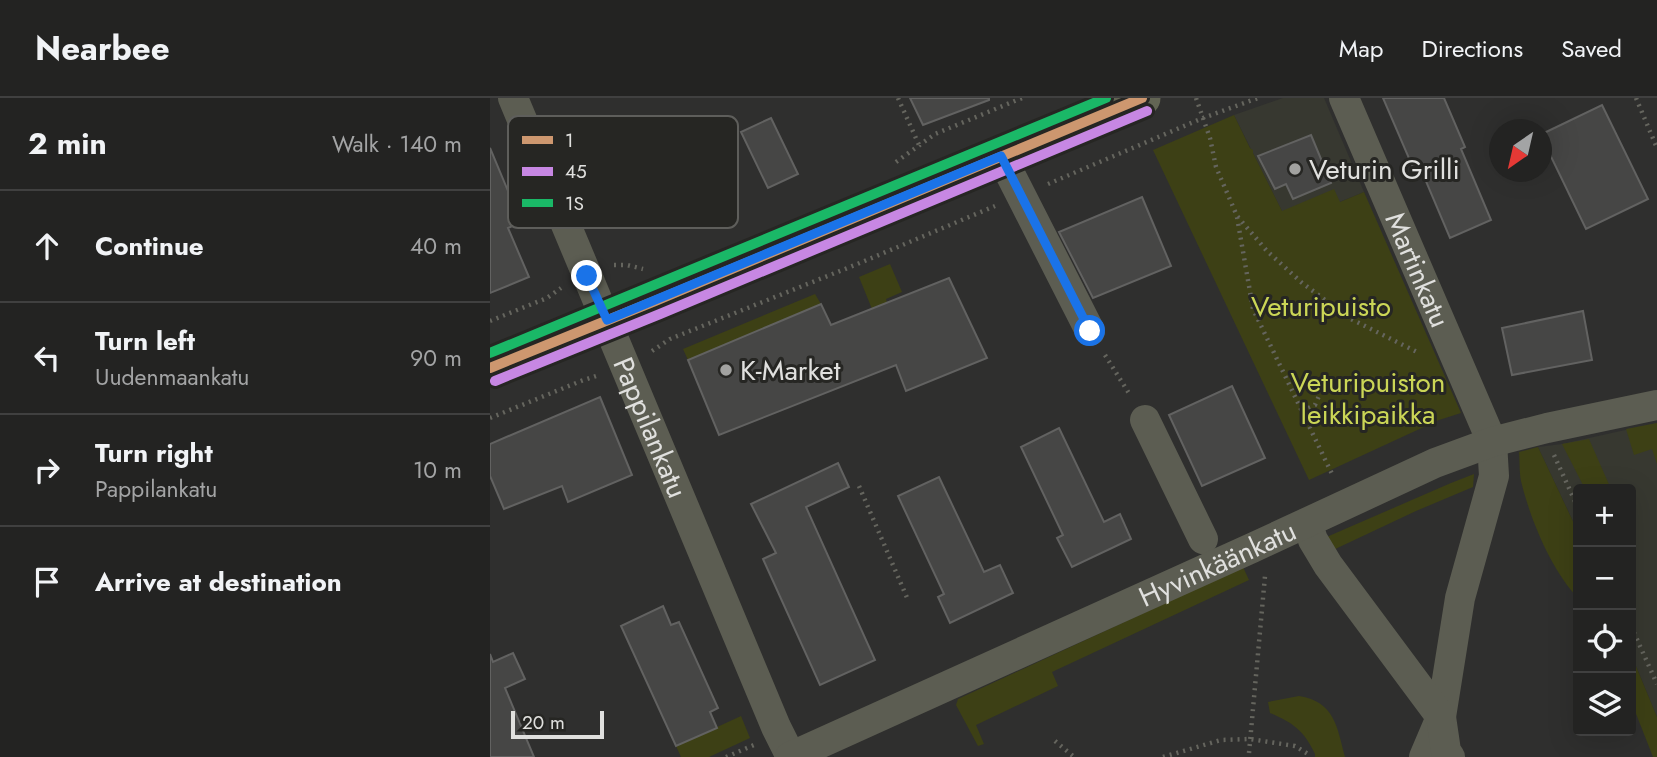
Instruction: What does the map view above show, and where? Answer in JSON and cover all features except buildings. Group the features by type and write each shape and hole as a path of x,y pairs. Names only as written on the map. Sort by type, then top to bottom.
{"main road":[{"path":"490,368 1132,100"}],"street":[{"name":"Pappilankatu","path":"513,98 521,116"},
{"name":"Martinkatu","path":"1343,98 1492,442"},
{"path":"1001,156 1090,331"},
{"name":"Pappilankatu","path":"568,228 790,757"},
{"name":"Hyvinkäänkatu","path":"790,757 1435,463 1492,442 1657,405"},
{"path":"1145,420 1203,539"},
{"path":"1424,757 1441,717 1460,598 1494,476 1492,442"},
{"path":"1307,523 1313,540 1328,565 1441,717 1446,751 1450,757"}],"path":[{"path":"898,98 919,146"},
{"path":"885,166 897,161 935,134 1023,98"},
{"path":"1196,98 1210,138 1216,167 1237,216 1253,309 1334,476"},
{"path":"644,356 670,339 855,265 1203,118 1258,98"},
{"path":"1636,98 1657,148"},
{"path":"1237,216 1267,251 1349,317 1427,357"},
{"path":"610,266 627,265 641,270 653,264"},
{"path":"490,321 547,298 568,285"},
{"path":"1090,331 1145,420"},
{"path":"490,418 581,380 605,374"},
{"path":"1302,411 1315,405 1322,389 1325,391"},
{"path":"859,486 908,600"},
{"path":"1249,753 1265,572"},
{"path":"1636,637 1657,684"},
{"path":"1163,757 1221,740 1251,739 1295,746 1309,757"},
{"path":"1055,741 1074,757"}],"shaded area":[{"path":"1283,98 1324,98 1364,192 1288,223 1234,115"},
{"path":"1657,423 1657,717 1636,666 1636,484 1573,484 1573,521 1538,447"}],"green space":[{"name":"Veturipuisto","path":"1234,115 1282,211 1334,189 1340,202 1364,192 1461,413 1439,420 1309,480 1153,150"},
{"path":"890,264 902,292 886,299 887,303 872,309 859,277"},
{"path":"815,294 821,304 688,360 683,349"},
{"path":"1657,423 1657,464 1652,449 1634,455 1626,429"},
{"path":"1589,439 1609,484 1582,484 1562,444"},
{"path":"1538,447 1573,521 1573,592 1544,545 1531,514 1522,485 1519,452"},
{"path":"1474,474 1473,487 1331,551 1322,539 1451,483"},
{"path":"1243,567 1249,580 1052,672 1058,686 976,725 984,744 978,746 956,705 958,699"},
{"path":"1636,666 1657,717 1657,757 1653,757 1636,714"},
{"path":"1299,696 1311,699 1327,710 1336,726 1345,757 1315,757 1307,739 1297,729 1286,720 1270,713 1268,702"},
{"path":"741,716 750,738 709,757 681,757 676,746"}],"transit line":[{"name":"1S","path":"490,353 1106,98"},
{"name":"1","path":"490,368 1142,98"},
{"name":"45","path":"495,381 1147,111"}],"place":[{"name":"Veturin Grilli","path":"1295,169"},
{"name":"K-Market","path":"726,370"}],"route":[{"path":"587,276 607,320 1001,156 1090,331"}],"park label":[{"name":"Veturipuiston leikkipaikka","path":"1368,398"}]}
